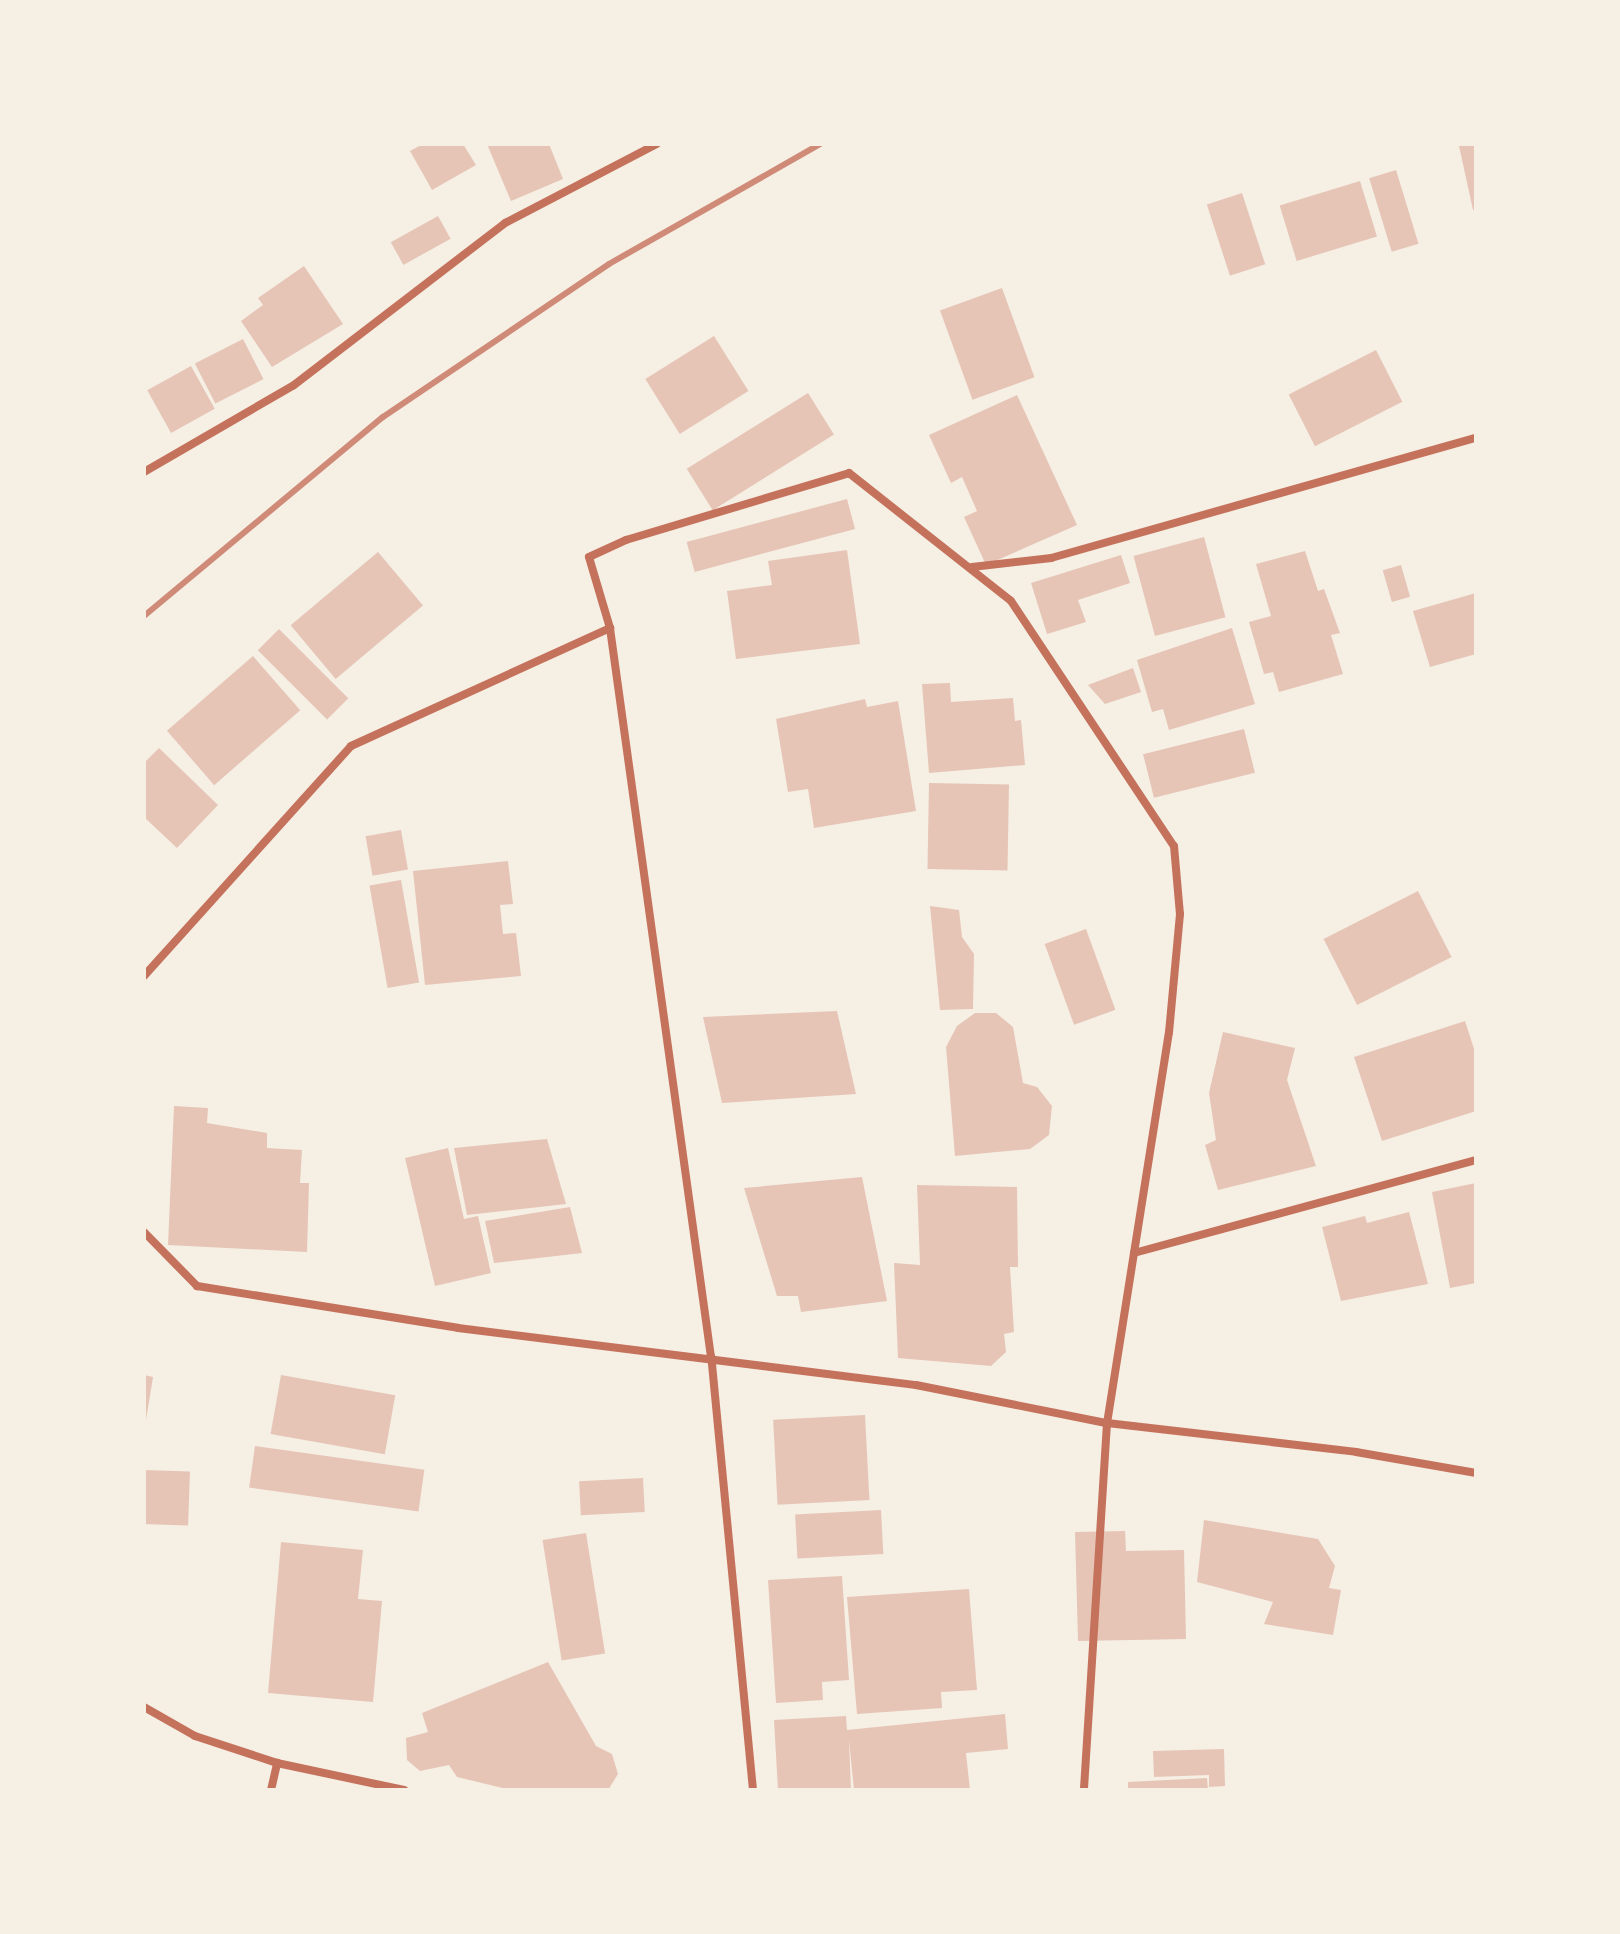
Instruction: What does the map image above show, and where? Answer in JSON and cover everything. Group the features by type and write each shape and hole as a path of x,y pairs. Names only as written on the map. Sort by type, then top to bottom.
{"street":[{"path":"144,472 294,385 505,223 657,144"},
{"path":"972,567 1051,558 1476,438"},
{"path":"753,1790 711,1357 610,628 589,557 626,540 849,473 972,567 1011,601 1174,846 1180,914 1169,1032 1107,1423 1084,1790"},
{"path":"144,976 351,746 610,628"},
{"path":"1134,1253 1476,1160"},
{"path":"144,1232 197,1286 458,1328 711,1357 916,1385 1107,1423 1356,1452 1476,1473"},
{"path":"144,1707 195,1736 277,1763 404,1790"},
{"path":"271,1790 277,1763"}],"building":[{"path":"423,144 463,144 476,165 432,190 410,151"},
{"path":"487,144 549,144 563,179 511,201"},
{"path":"1476,144 1476,210 1473,210 1459,146"},
{"path":"1396,170 1419,244 1392,252 1369,178"},
{"path":"1360,181 1377,236 1297,261 1280,206"},
{"path":"1242,193 1265,264 1230,276 1207,204"},
{"path":"438,216 451,239 403,265 391,242"},
{"path":"304,266 343,324 272,367 241,321 263,305 258,298"},
{"path":"1002,288 1034,377 972,400 940,311"},
{"path":"714,336 748,391 680,434 645,379"},
{"path":"243,339 263,379 215,404 195,364"},
{"path":"1376,350 1402,402 1315,446 1289,394"},
{"path":"191,366 215,409 171,433 147,390"},
{"path":"808,393 834,435 713,510 687,469"},
{"path":"1017,395 1077,525 986,565 964,517 977,511 962,477 951,483 929,435"},
{"path":"847,499 855,529 695,572 687,542"},
{"path":"1204,537 1225,617 1155,636 1133,556"},
{"path":"847,550 860,644 736,659 727,591 772,585 768,561"},
{"path":"1305,551 1318,591 1324,589 1340,633 1331,635 1343,674 1279,692 1273,672 1264,674 1249,622 1271,616 1256,564"},
{"path":"378,552 423,606 336,679 291,625"},
{"path":"1121,555 1130,583 1078,600 1086,622 1047,634 1031,583"},
{"path":"1401,565 1410,597 1392,602 1383,570"},
{"path":"1476,593 1476,654 1430,667 1413,611"},
{"path":"1232,628 1255,704 1169,730 1163,709 1152,712 1137,660"},
{"path":"279,629 348,698 327,720 258,650"},
{"path":"253,656 300,710 214,785 167,731"},
{"path":"1133,668 1141,692 1105,704 1088,685"},
{"path":"950,683 951,702 1013,698 1015,721 1021,720 1025,765 929,773 922,684"},
{"path":"865,699 867,707 898,701 916,811 814,828 808,789 788,792 776,719"},
{"path":"1244,729 1255,773 1154,798 1143,754"},
{"path":"159,748 218,805 177,848 144,817 144,763"},
{"path":"929,783 1009,784 1007,870 927,869"},
{"path":"401,830 408,869 372,876 366,836"},
{"path":"508,861 513,904 500,905 503,934 516,933 521,976 425,985 413,871"},
{"path":"401,880 419,982 388,988 369,886"},
{"path":"1418,891 1452,957 1357,1005 1324,939"},
{"path":"930,906 959,910 962,937 974,954 973,1009 940,1010"},
{"path":"1086,929 1115,1010 1074,1025 1045,944"},
{"path":"837,1011 856,1094 722,1103 703,1017"},
{"path":"975,1013 996,1013 1013,1027 1023,1083 1037,1087 1052,1106 1049,1135 1030,1149 955,1156 946,1047 957,1026"},
{"path":"1465,1021 1476,1055 1476,1111 1382,1141 1354,1057"},
{"path":"1223,1032 1295,1048 1287,1080 1316,1166 1218,1190 1205,1145 1216,1140 1209,1093"},
{"path":"174,1106 208,1108 207,1123 267,1133 267,1148 302,1150 300,1183 309,1183 307,1252 168,1245"},
{"path":"547,1139 566,1204 467,1215 454,1148"},
{"path":"448,1148 464,1219 478,1216 491,1273 435,1286 405,1158"},
{"path":"862,1177 887,1301 801,1312 798,1296 777,1296 744,1188"},
{"path":"1476,1183 1476,1283 1450,1288 1432,1192"},
{"path":"917,1185 1017,1187 1018,1267 1010,1267 1014,1332 1004,1334 1006,1352 991,1366 898,1358 894,1263 920,1265"},
{"path":"570,1207 582,1253 494,1263 485,1221"},
{"path":"1409,1212 1428,1284 1341,1301 1322,1227 1365,1216 1367,1223"},
{"path":"144,1375 153,1377 146,1420 144,1420"},
{"path":"281,1375 395,1395 385,1454 271,1434"},
{"path":"865,1415 869,1500 778,1505 773,1420"},
{"path":"255,1446 424,1470 418,1511 249,1488"},
{"path":"144,1470 190,1472 188,1526 144,1524"},
{"path":"643,1478 645,1512 581,1515 579,1481"},
{"path":"881,1510 883,1554 797,1558 795,1515"},
{"path":"1204,1520 1318,1539 1335,1566 1329,1588 1341,1590 1333,1635 1264,1624 1273,1602 1197,1582"},
{"path":"1125,1531 1126,1551 1184,1550 1186,1639 1078,1641 1075,1532"},
{"path":"586,1533 605,1653 562,1660 543,1540"},
{"path":"281,1542 363,1550 358,1599 382,1601 373,1702 268,1693"},
{"path":"842,1576 849,1680 822,1682 823,1700 776,1703 768,1580"},
{"path":"969,1589 977,1690 941,1692 942,1708 857,1714 847,1597"},
{"path":"548,1662 596,1746 612,1754 618,1774 608,1790 511,1790 457,1777 449,1765 420,1771 407,1760 406,1738 428,1732 422,1713"},
{"path":"1005,1714 1008,1749 966,1753 970,1790 854,1790 849,1740 851,1790 778,1790 774,1720 846,1716 847,1730"},
{"path":"1224,1749 1225,1786 1209,1787 1209,1775 1154,1777 1153,1751"},
{"path":"1207,1778 1208,1790 1128,1790 1128,1782"}],"railway":[{"path":"144,616 383,417 609,264 820,144"}]}
